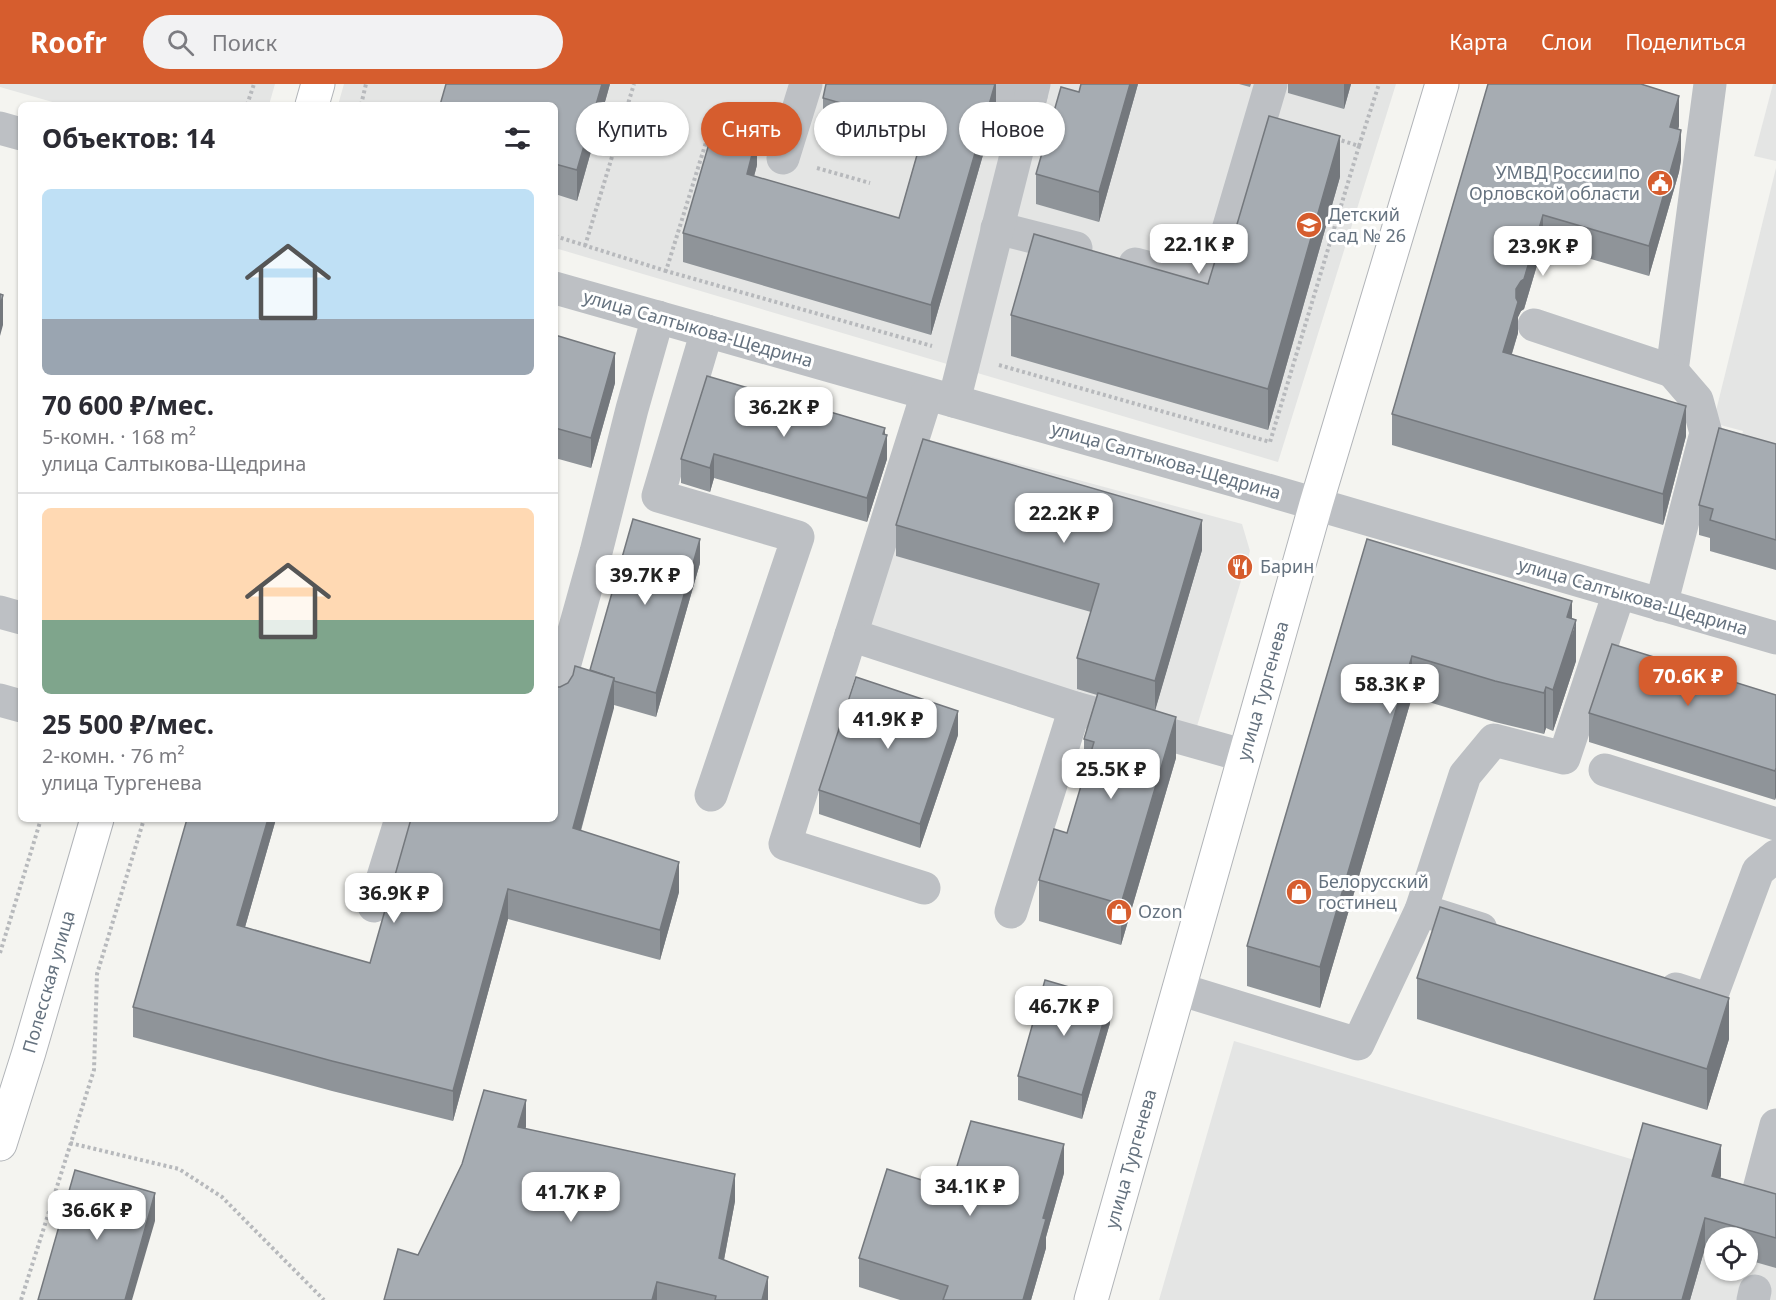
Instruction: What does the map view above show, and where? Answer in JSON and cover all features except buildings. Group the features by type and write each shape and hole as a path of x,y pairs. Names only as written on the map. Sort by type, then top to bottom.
{"main road":[{"path":"313,102 318,84"},
{"name":"улица Тургенева","path":"1091,1300 1316,504 1442,84"},
{"name":"Полесская улица","path":"0,1144 96,822"}],"street":[{"path":"783,158 806,84"},
{"path":"924,888 785,844 851,635 940,397 964,355 1032,90 989,84"},
{"path":"997,228 1212,284 1271,84"},
{"path":"1672,371 1710,84"},
{"path":"0,128 18,133"},
{"name":"улица Салтыкова-Щедрина","path":"558,289 1316,504 1776,638"},
{"path":"558,688 658,317"},
{"path":"1534,325 1672,371 1697,400 1706,433 1661,605"},
{"path":"707,331 658,496 798,537 711,795"},
{"path":"1179,989 1358,1044 1421,910 1465,776 1494,740 1564,758 1619,593"},
{"path":"0,612 18,617"},
{"path":"851,635 1075,708 1245,756"},
{"path":"0,700 18,705"},
{"path":"1011,912 1075,708"},
{"path":"1605,770 1776,825"},
{"path":"374,906 400,822"},
{"path":"1644,979 1710,1000 1758,871 1776,856"},
{"path":"1421,910 1510,938"},
{"path":"1776,1125 1758,1193 1776,1198"}],"path":[{"path":"248,102 254,84"},
{"path":"362,102 366,84"},
{"path":"585,246 634,84"},
{"path":"558,237 666,271 1270,442 1379,84"},
{"path":"1326,136 1359,146"},
{"path":"666,271 703,156"},
{"path":"783,158 870,183"},
{"path":"0,953 40,822"},
{"path":"21,1300 94,1070 97,974 143,822"},
{"path":"70,1143 178,1169 222,1197 324,1300"}],"shaded area":[{"path":"0,84 275,84 270,102 52,102 0,87"},
{"path":"344,84 1396,84 1278,462 558,249 558,102 339,102"},
{"path":"1773,84 1776,84 1776,161 1754,156"},
{"path":"1776,168 1776,570 1710,551 1743,431 1713,423"},
{"path":"907,434 1242,524 1250,551 1191,746 844,635"},
{"path":"1234,1041 1776,1202 1776,1300 1159,1300"}],"place":[{"name":"УМВД России по Орловской области","path":"1660,183"},
{"name":"Детский сад № 26","path":"1309,225"},
{"name":"Барин","path":"1240,567"},
{"name":"Белорусский гостинец","path":"1299,892"},
{"name":"Ozon","path":"1119,912"}]}
